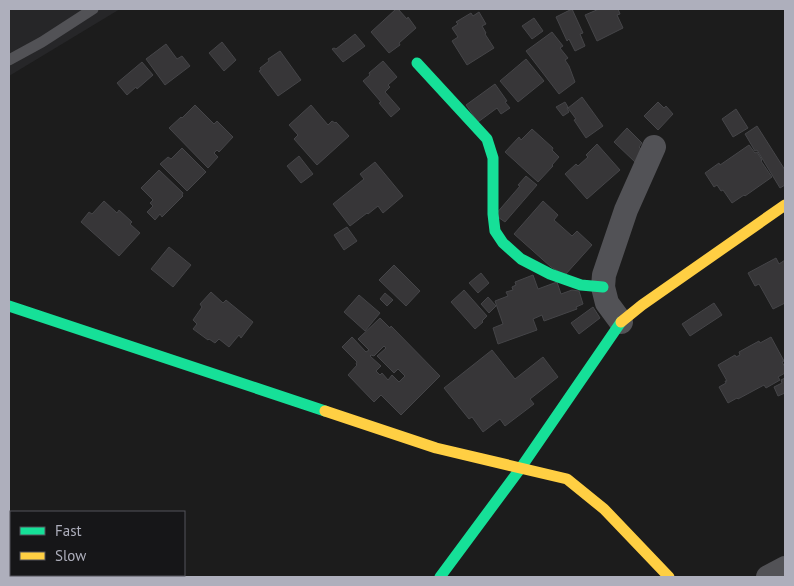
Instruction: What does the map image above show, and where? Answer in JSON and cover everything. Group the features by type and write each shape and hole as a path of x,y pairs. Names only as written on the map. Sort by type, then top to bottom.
{"street":[{"path":"417,63 487,139 493,158 493,214 496,231 502,243 522,259 550,274 581,285 603,287"},
{"path":"620,322 607,303 603,287 604,275 626,210 654,147"},
{"path":"440,577 520,469 620,322 785,205"},
{"path":"9,306 436,448 567,479 604,509 669,577"},
{"path":"768,577 785,568"}],"lane":[{"path":"9,60 42,42 93,9"}],"shaded area":[{"path":"9,9 120,9 9,76"}],"building":[{"path":"396,9 407,19 408,17 416,28 399,43 400,45 389,53 371,32"},
{"path":"572,9 583,33 580,34 585,46 575,51 569,39 567,41 556,17"},
{"path":"599,9 618,9 620,14 617,15 623,28 597,41 585,15"},
{"path":"479,12 486,24 482,26 485,34 494,48 467,65 452,41 458,37 452,28 458,24 456,22 471,13 473,16"},
{"path":"534,18 543,31 532,39 522,26"},
{"path":"552,32 563,46 560,48 568,58 565,60 575,82 559,94 526,51"},
{"path":"355,34 365,46 343,62 332,49 336,49"},
{"path":"222,42 236,60 224,71 209,53"},
{"path":"166,44 177,59 182,56 190,66 165,85 146,59"},
{"path":"280,51 301,80 278,96 259,71 269,61 268,59"},
{"path":"526,59 544,81 518,102 500,81"},
{"path":"383,61 397,77 388,85 390,87 385,92 400,109 391,117 363,81"},
{"path":"142,62 153,75 127,95 117,83"},
{"path":"495,84 510,108 501,114 497,108 478,122 466,105"},
{"path":"582,97 603,126 586,138 568,108"},
{"path":"565,102 569,112 563,116 556,107"},
{"path":"658,102 664,108 666,106 673,114 658,130 644,116"},
{"path":"195,105 214,124 217,121 233,137 219,152 217,150 214,153 218,157 208,168 169,128"},
{"path":"311,105 328,125 332,121 336,122 349,136 317,165 294,139 298,135 289,125"},
{"path":"736,109 748,128 733,137 722,119"},
{"path":"757,126 785,170 785,185 780,188 745,134"},
{"path":"627,128 642,143 639,147 644,152 635,162 614,142"},
{"path":"532,129 553,148 552,150 559,157 538,182 505,152 519,137 521,140"},
{"path":"597,144 620,170 587,199 565,174 576,164 578,166 588,157 586,155"},
{"path":"749,145 755,153 757,152 772,177 732,203 723,190 721,191 717,185 714,187 705,173"},
{"path":"182,148 206,172 187,191 160,164 168,157 171,159"},
{"path":"299,156 313,174 301,183 287,166"},
{"path":"375,162 403,196 383,213 378,206 350,226 333,204 364,179 360,174"},
{"path":"159,170 183,193 183,196 162,217 160,214 155,220 147,212 153,206 150,203 153,200 141,188"},
{"path":"526,176 537,185 505,222 495,215 520,186 518,185"},
{"path":"104,201 117,213 119,210 132,222 130,224 140,233 119,256 81,222 89,212 92,214"},
{"path":"543,201 558,215 554,220 572,236 577,231 592,245 565,275 551,267 514,234"},
{"path":"347,227 357,241 344,250 334,235"},
{"path":"169,247 191,265 173,287 151,269"},
{"path":"776,258 779,264 785,260 785,303 773,309 759,284 755,286 748,273"},
{"path":"394,265 420,291 406,306 379,280"},
{"path":"481,273 489,283 478,293 469,283"},
{"path":"533,275 538,289 557,282 561,294 572,290 579,291 583,304 576,307 577,309 544,321 542,315 533,319 537,330 498,344 493,328 503,324 495,301 508,296 506,292 513,290 512,287 516,285 515,282"},
{"path":"464,290 487,316 475,329 451,302"},
{"path":"211,292 223,303 226,300 253,322 241,338 239,335 229,347 219,339 215,343 208,340 193,329 197,324 193,320 202,307 200,304"},
{"path":"385,293 393,300 387,306 380,299"},
{"path":"359,295 380,313 365,331 344,312"},
{"path":"488,297 496,306 489,313 481,304"},
{"path":"714,303 722,315 690,336 682,324"},
{"path":"593,307 600,318 579,334 571,323"},
{"path":"380,318 390,328 391,326 440,376 401,415 381,395 374,402 348,375 357,365 357,362 342,347 352,337 366,352 369,350 358,339","holes":["384,346 386,348 377,356 394,373 398,369 405,376 399,382 392,375 388,380 382,373 380,375 376,371 381,366 370,356 374,356"]},
{"path":"771,337 784,361 782,362 785,367 785,373 778,377 780,380 766,388 764,385 728,403 719,387 727,381 718,365 735,355 736,357 740,355 739,352 759,341 760,343"},
{"path":"492,350 515,379 543,357 558,377 530,399 534,404 505,426 500,419 483,432 472,417 469,419 444,388"},
{"path":"785,378 785,393 778,396 774,387 782,383 781,380"}],"traffic: fast":[{"path":"417,63 487,139 493,158 493,214 495,231 503,243 521,259 550,274 581,285 603,287"},
{"path":"9,306 325,411"},
{"path":"440,577 520,469 621,322"}],"traffic: slow":[{"path":"621,322 642,305 785,205"},
{"path":"325,411 436,448 567,479 604,509 669,577"}]}
